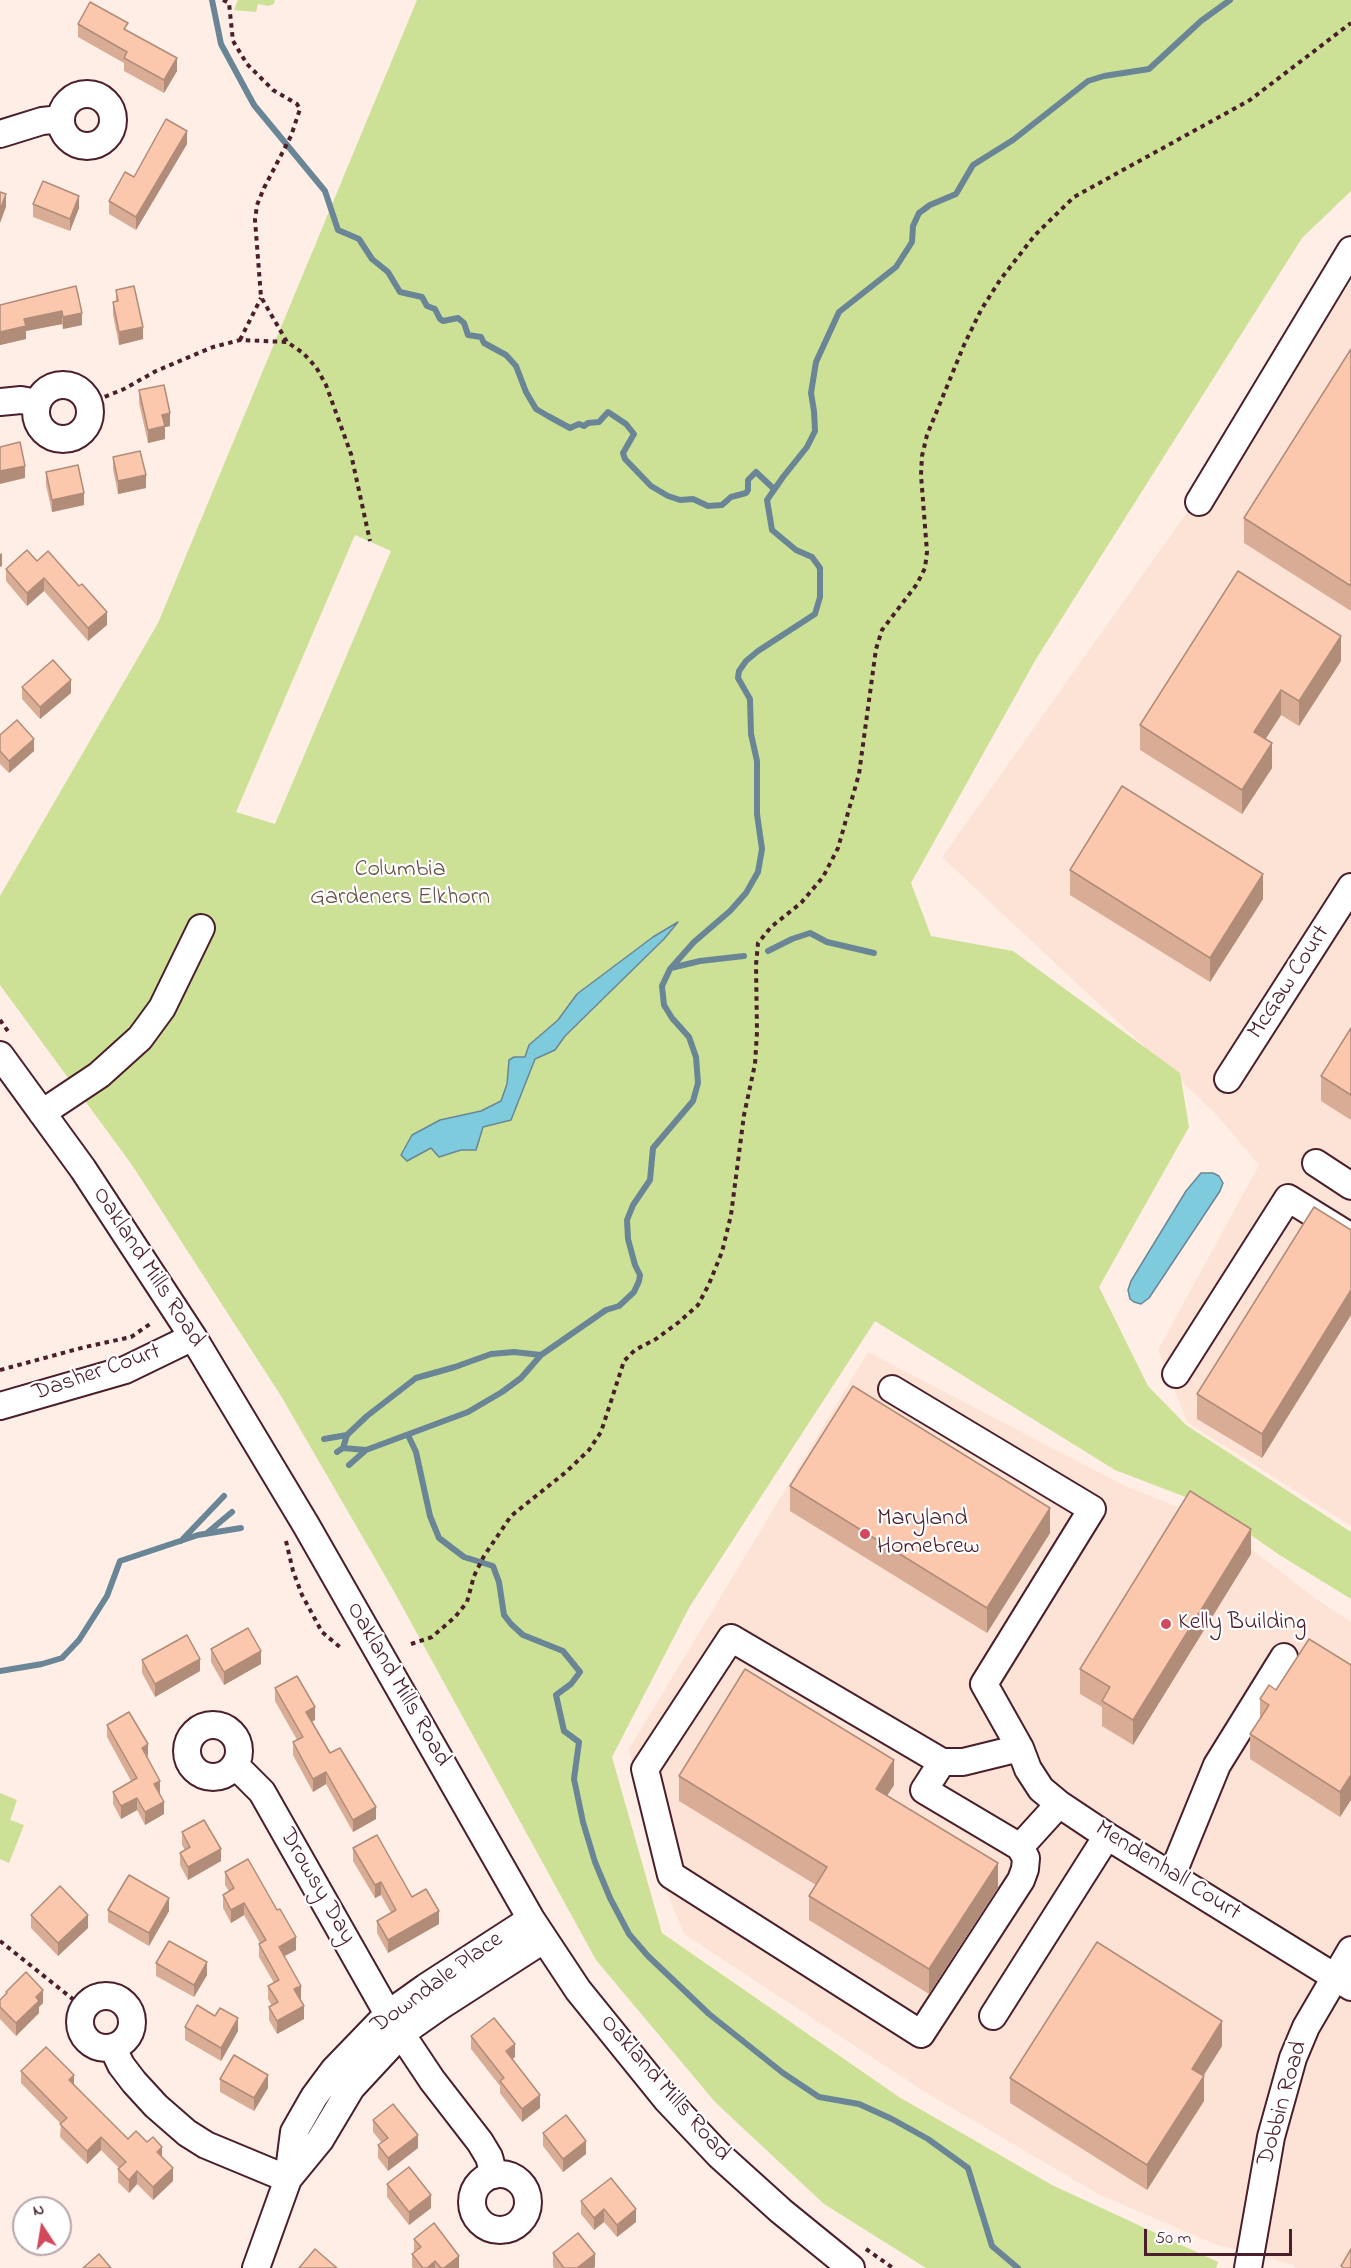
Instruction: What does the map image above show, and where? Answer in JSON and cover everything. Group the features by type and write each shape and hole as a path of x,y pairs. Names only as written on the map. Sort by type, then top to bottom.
{"street":[{"path":"0,134 61,119"},
{"path":"1199,502 1351,250"},
{"path":"65,384 74,387 87,399 90,416 82,432 65,439 48,435 42,428 36,412 37,403 48,389 65,384"},
{"path":"0,402 21,400 37,403"},
{"name":"McGaw Court","path":"1228,1079 1351,887"},
{"path":"42,1113 99,1075 140,1038 162,1008 201,928"},
{"name":"Oakland Mills Road","path":"7,1047 42,1113 82,1169 193,1337 306,1525 537,1930 578,1990 667,2100 719,2155 815,2240 851,2268"},
{"path":"1316,1163 1351,1186"},
{"path":"1176,1374 1288,1198 1351,1237"},
{"name":"Dasher Court","path":"0,1406 125,1370 193,1337"},
{"name":"Mendenhall Court","path":"892,1389 1092,1509 984,1684 1020,1748 1028,1769 1041,1789 1107,1836 1343,1982"},
{"path":"942,1762 924,1790 1020,1847 1026,1858 1021,1880 921,2034 672,1875 645,1769 731,1638 942,1762 963,1762 1020,1748"},
{"path":"1172,1875 1217,1765 1284,1658"},
{"name":"Drowsy Day","path":"236,1766 262,1792 395,2024 432,2080 480,2142 489,2157 494,2175"},
{"path":"1020,1847 1059,1804"},
{"path":"993,2016 1107,1836"},
{"name":"Downdale Place","path":"256,2268 288,2179 320,2140 351,2088 395,2024 426,1987 537,1930"},
{"name":"Dobbin Road","path":"1248,2268 1271,2137 1283,2091 1306,2027 1343,1982 1351,1950"},
{"path":"103,1996 114,1997 124,2002 131,2012 133,2023 130,2034 123,2043 113,2048 100,2049 89,2043 81,2032 79,2020 84,2008 92,2000 103,1996"},
{"path":"113,2048 121,2065 134,2082 156,2106 187,2133 206,2145 288,2179"}],"path":[{"path":"223,0 229,3 233,40 247,64 273,90 297,104 300,109 291,136 257,205 255,220 261,297 286,342 310,360 326,385 351,454 370,541"},
{"path":"411,1644 432,1637 455,1617 466,1602 474,1576 484,1556 511,1516 566,1472 589,1450 601,1432 624,1361 635,1350 656,1339 685,1317 698,1305 710,1284 722,1252 731,1215 744,1115 754,1064 757,1032 758,943 771,927 801,903 823,877 838,848 859,774 876,649 882,630 917,584 925,568 927,552 921,475 925,446 964,345 981,310 1035,235 1074,197 1250,99 1351,23"},
{"path":"240,340 261,297"},
{"path":"87,399 102,398 189,356 240,340 286,342"},
{"path":"0,1020 7,1047"},
{"path":"0,1370 131,1337 153,1322"},
{"path":"286,1540 292,1571 302,1595 322,1632 340,1648"},
{"path":"0,1941 84,2008"},
{"path":"857,2242 893,2268"}],"shaded area":[{"path":"1351,282 1351,1526 1188,1423 1158,1350 1259,1165 1214,1112 942,857"},
{"path":"868,1352 1123,1485 1218,1523 1312,1596 1351,1622 1351,2268 1295,2268 1294,2265 1215,2244 1100,2195 925,2092 684,1934 653,1858 629,1749"}],"green space":[{"path":"238,0 275,0 274,4 268,6 258,4 256,12 234,10"},
{"name":"Columbia Gardeners Elkhorn","path":"417,0 1351,0 1351,191 1302,238 1036,659 911,883 931,936 1013,951 1180,1073 1189,1127 1099,1287 1148,1386 1186,1425 1351,1532 1351,1599 1278,1554 1209,1506 1115,1470 875,1321 690,1606 612,1757 662,1933 899,2097 1052,2185 1218,2262 1216,2268 926,2268 824,2204 715,2102 596,1960 391,1586 281,1396 132,1165 0,985 0,896 158,623","holes":["355,535 391,551 275,824 236,812"]},
{"path":"0,1793 17,1800 10,1820 24,1825 9,1863 0,1859"}],"water":[{"path":"678,922 664,939 565,1036 555,1050 535,1059 511,1120 483,1127 476,1150 461,1150 439,1157 431,1148 407,1161 401,1155 412,1135 440,1120 481,1111 501,1101 507,1084 509,1060 514,1057 525,1057 529,1045 558,1020 577,994 653,937"},
{"path":"1201,1173 1213,1173 1219,1176 1223,1183 1220,1191 1149,1298 1141,1304 1134,1302 1130,1299 1128,1290 1131,1281 1186,1191"}],"building":[{"path":"90,2 128,23 124,29 177,58 164,80 124,58 127,52 78,24"},
{"path":"166,119 187,131 136,217 109,201 125,172 134,177"},
{"path":"43,181 79,196 70,219 33,204"},
{"path":"0,192 6,194 0,210"},
{"path":"76,286 82,313 63,317 62,311 24,319 26,326 0,332 0,305"},
{"path":"134,286 143,327 119,332 113,302 118,301 116,290"},
{"path":"1351,349 1351,586 1244,518"},
{"path":"164,385 170,413 162,415 165,426 148,430 139,390"},
{"path":"20,442 25,466 0,471 0,447"},
{"path":"140,451 146,475 118,481 113,457"},
{"path":"78,465 84,493 52,500 46,472"},
{"path":"27,550 37,561 48,551 79,586 82,584 107,612 88,628 44,578 27,593 6,569"},
{"path":"1238,571 1341,636 1299,701 1281,690 1254,732 1272,743 1242,790 1140,725"},
{"path":"53,660 71,680 40,707 22,687"},
{"path":"17,720 34,739 9,761 0,751 0,735"},
{"path":"1122,786 1263,874 1210,958 1070,870"},
{"path":"1351,1028 1351,1095 1321,1076"},
{"path":"1314,1207 1351,1230 1351,1290 1262,1434 1197,1394"},
{"path":"853,1386 1050,1508 987,1608 790,1486"},
{"name":"Kelly Building","path":"1190,1491 1251,1529 1133,1720 1102,1701 1110,1687 1080,1669"},
{"path":"248,1628 261,1651 224,1672 211,1649"},
{"path":"187,1635 200,1659 155,1684 142,1660"},
{"path":"1309,1639 1351,1665 1351,1775 1340,1792 1250,1734 1269,1705 1260,1699 1269,1685 1276,1690"},
{"path":"745,1669 894,1760 876,1789 998,1863 929,1969 809,1896 827,1867 679,1776"},
{"path":"297,1676 315,1707 306,1712 330,1753 340,1748 376,1807 353,1820 326,1772 313,1779 293,1742 303,1737 275,1688"},
{"path":"129,1712 148,1744 142,1748 160,1781 154,1784 164,1802 145,1812 137,1798 121,1806 113,1792 137,1778 107,1725"},
{"path":"204,1820 221,1849 188,1867 180,1853 190,1847 182,1832"},
{"path":"377,1835 412,1897 426,1889 439,1911 388,1940 377,1921 396,1910 381,1882 375,1885 353,1848"},
{"path":"248,1859 277,1910 280,1909 296,1937 279,1947 301,1986 294,1989 304,2006 277,2021 269,2007 278,2002 268,1986 279,1980 259,1944 266,1940 244,1903 231,1910 223,1895 234,1888 225,1872"},
{"path":"129,1875 169,1898 149,1933 108,1910"},
{"path":"60,1886 88,1915 58,1943 31,1915"},
{"path":"169,1941 207,1962 194,1985 156,1963"},
{"path":"1097,1942 1222,2021 1192,2069 1204,2076 1147,2165 1010,2078"},
{"path":"26,1972 43,1990 36,1997 39,2001 16,2023 0,2007 0,2000"},
{"path":"197,2005 215,2016 220,2008 238,2018 221,2048 185,2027"},
{"path":"494,2018 515,2044 506,2051 540,2095 522,2109 500,2081 504,2078 471,2036"},
{"path":"46,2047 74,2075 69,2080 128,2139 136,2131 147,2142 153,2137 162,2147 157,2152 173,2168 153,2187 137,2171 129,2180 118,2169 126,2162 101,2137 87,2151 60,2124 67,2118 21,2071"},
{"path":"234,2055 268,2075 254,2098 220,2079"},
{"path":"393,2104 418,2135 388,2158 378,2145 388,2138 373,2120"},
{"path":"566,2115 586,2141 563,2159 543,2133"},
{"path":"409,2167 431,2195 409,2212 387,2184"},
{"path":"611,2178 636,2209 617,2225 604,2209 594,2218 581,2201"},
{"path":"434,2223 459,2256 444,2268 441,2268 435,2261 427,2268 423,2268 412,2254 421,2247 414,2239"},
{"path":"578,2233 595,2254 577,2268 564,2268 553,2253"},
{"path":"315,2249 337,2268 299,2268"},
{"path":"1351,2249 1351,2268 1344,2268 1341,2266"},
{"path":"99,2254 111,2268 83,2268"}],"waterway":[{"path":"212,0 221,44 254,105 325,191 338,230 359,239 372,259 388,272 400,292 422,297 427,306 435,309 443,321 458,318 464,323 468,335 481,337 484,343 506,355 516,366 526,392 536,409 570,428 579,424 584,426 588,423 599,422 608,412 626,424 634,434 623,453 625,459 651,486 668,496 680,500 693,499 708,506 722,505 731,497 746,493 748,480 756,472 774,489"},
{"path":"349,1465 366,1450 468,1412 502,1392 521,1378 541,1355 606,1310 619,1306 634,1292 639,1281 640,1275 628,1239 627,1220 633,1205 650,1180 653,1148 693,1101 698,1083 696,1057 689,1037 664,1005 662,986 670,969 694,942 730,911 746,893 758,872 762,849 757,814 757,761 751,734 750,699 738,678 739,671 746,661 758,651 815,614 820,597 820,568 812,557 796,550 772,530 767,500 807,447 815,431 811,393 816,362 839,312 896,267 912,242 913,226 919,213 930,205 956,194 973,165 1013,140 1088,81 1104,76 1149,69 1201,21 1230,0"},
{"path":"768,951 810,933 827,942 874,953"},
{"path":"671,968 700,961 744,956"},
{"path":"347,1435 367,1416 416,1378 491,1354 514,1352 541,1355"},
{"path":"324,1439 347,1435 343,1448"},
{"path":"408,1435 416,1452 430,1516 439,1538 464,1557 493,1566 499,1582 504,1615 511,1624 523,1635 563,1651 580,1672 571,1684 556,1695 564,1731 579,1742 574,1779 583,1822 595,1862 610,1898 629,1934 648,1956 709,2014 783,2073 819,2097 859,2104 892,2119 928,2139 968,2168 992,2246 1018,2268"},
{"path":"337,1452 343,1448 366,1450"},
{"path":"181,1541 224,1496"},
{"path":"207,1533 232,1512"},
{"path":"0,1671 62,1658 79,1640 107,1596 120,1561 198,1535 241,1528"}],"place":[{"name":"Maryland Homebrew","path":"865,1534"},
{"name":"Kelly Building","path":"1166,1624"}]}
